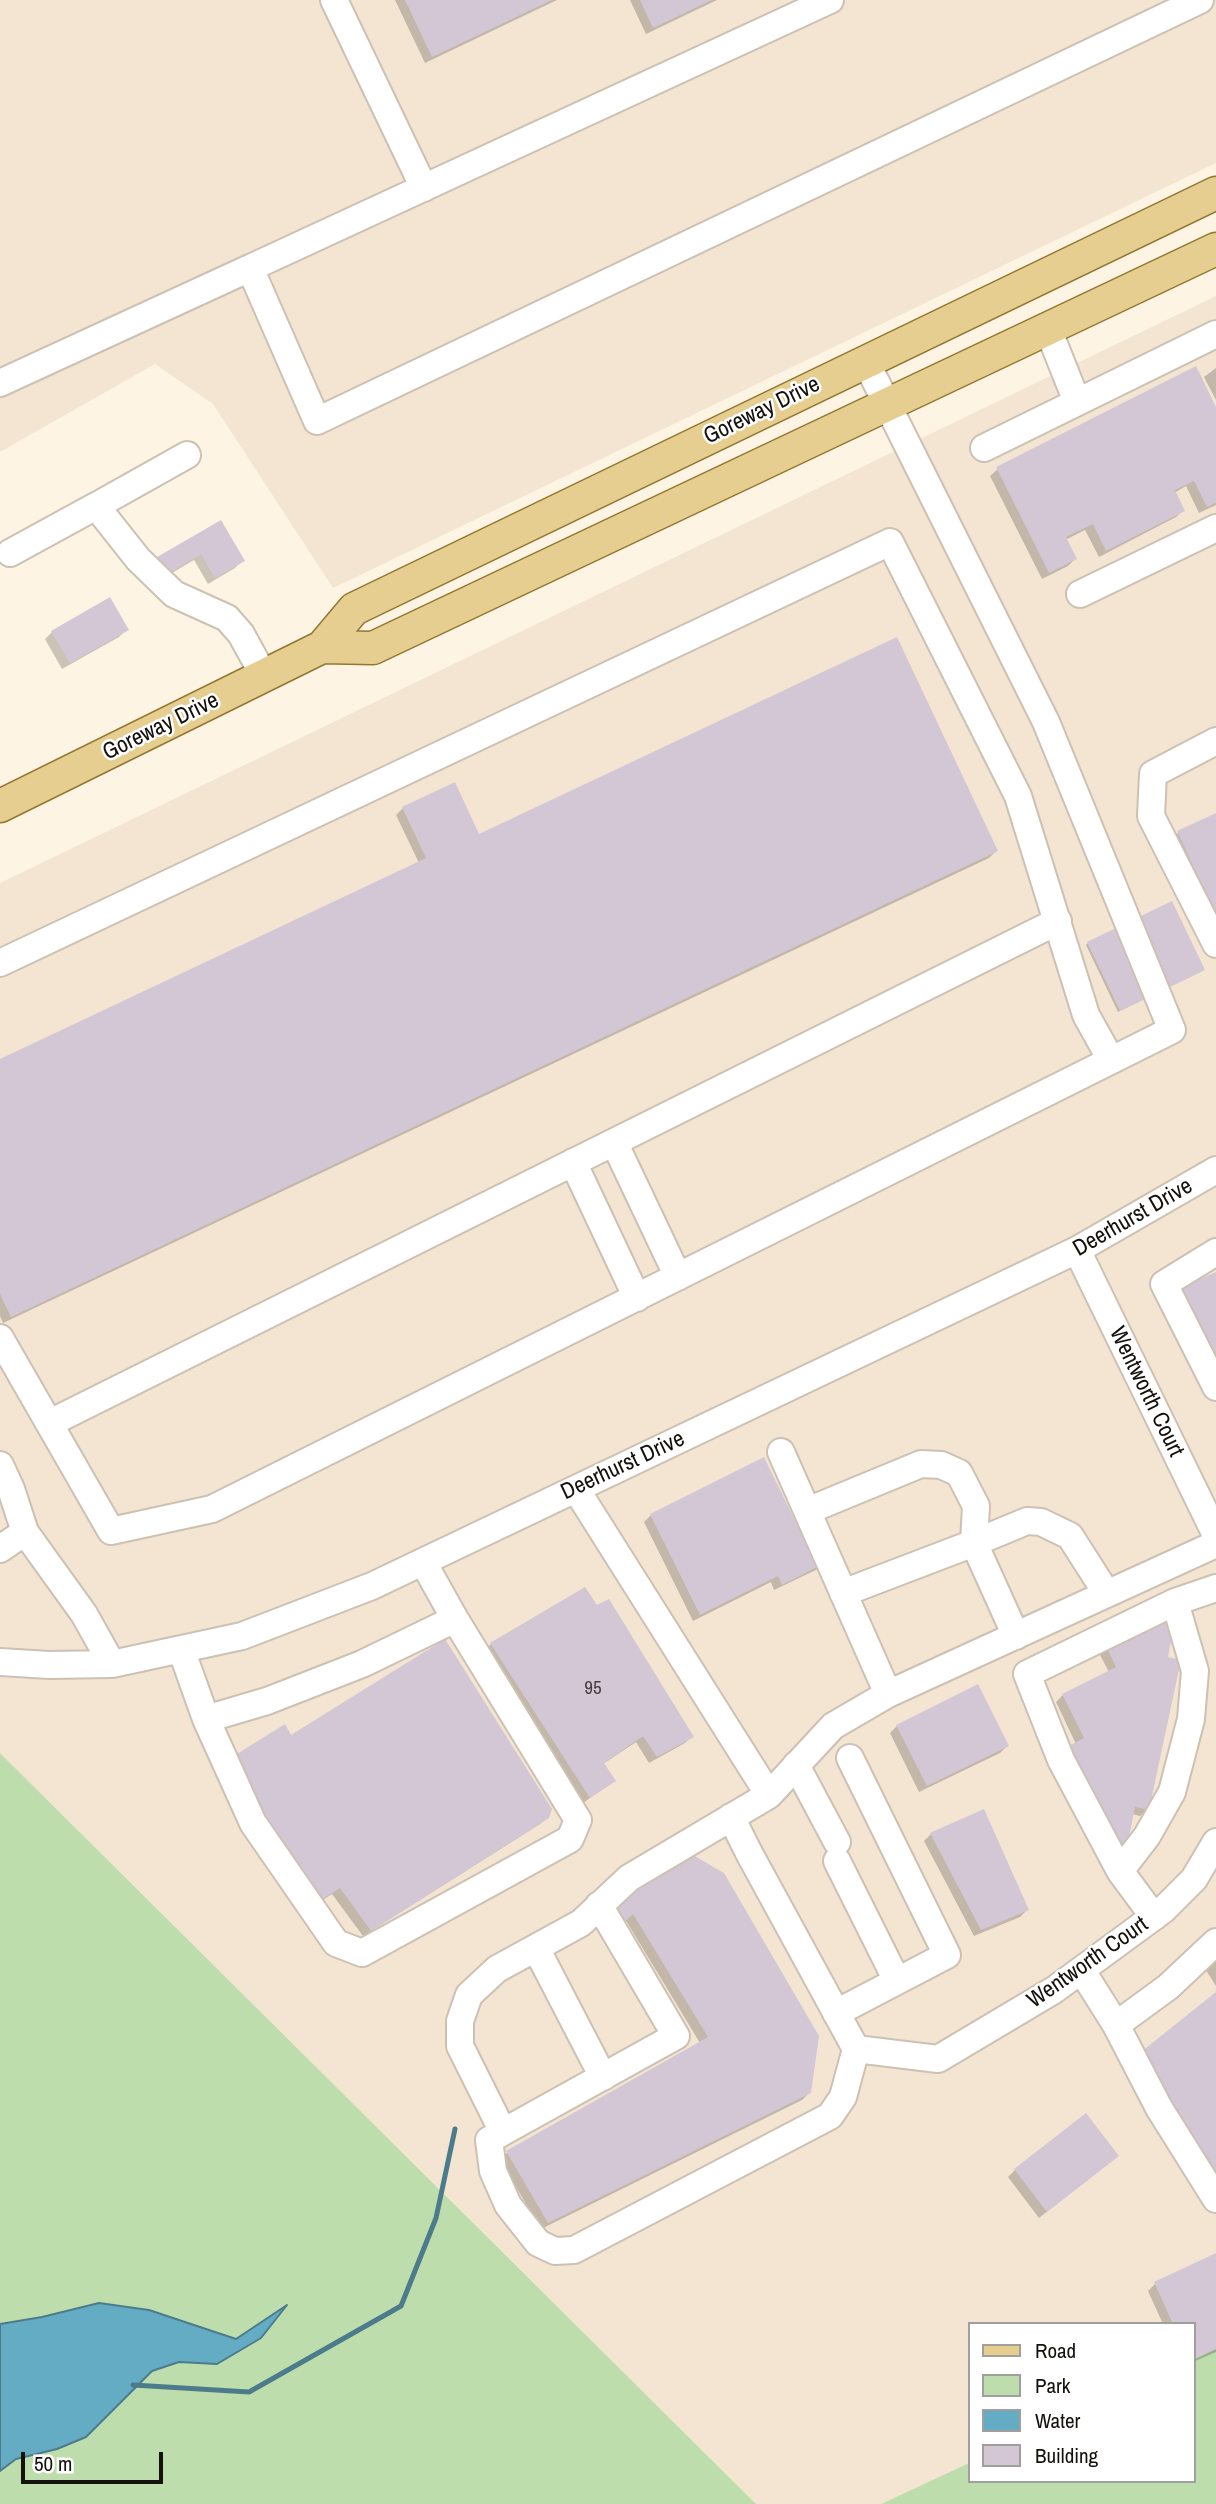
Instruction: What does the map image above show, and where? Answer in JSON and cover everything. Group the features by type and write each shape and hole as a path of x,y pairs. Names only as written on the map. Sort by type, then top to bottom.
{"main road":[{"name":"Goreway Drive","path":"0,806 322,648 354,609 1216,193"},
{"name":"Goreway Drive","path":"322,648 373,648 1216,249"}],"street":[{"path":"334,0 424,188"},
{"path":"0,383 830,0"},
{"path":"250,268 317,421 1200,0"},
{"path":"1048,329 1077,402"},
{"path":"984,448 1216,334"},
{"path":"0,1338 111,1531 212,1509 1172,1030 1046,722 866,362"},
{"path":"10,553 187,455"},
{"path":"96,506 138,559 174,594 227,618 241,634 264,676"},
{"path":"1080,594 1216,528"},
{"path":"0,964 890,542 1018,796 1086,1015 1111,1060"},
{"path":"1216,741 1153,774 1151,816 1216,944"},
{"path":"50,1423 1058,921"},
{"path":"614,1142 678,1278"},
{"path":"573,1162 637,1298"},
{"name":"Deerhurst Drive","path":"0,1662 49,1665 111,1664 242,1636 372,1586 1077,1250 1216,1170"},
{"name":"Wentworth Court","path":"1077,1250 1216,1535"},
{"path":"1216,1252 1164,1284 1216,1387"},
{"path":"781,1452 888,1694"},
{"path":"807,1511 921,1464 941,1465 959,1473 976,1506 974,1543 1016,1636"},
{"path":"0,1465 25,1532 84,1614 111,1664"},
{"path":"576,1489 769,1795"},
{"path":"843,1593 1027,1521 1041,1522 1070,1536 1107,1594"},
{"path":"0,1549 25,1532"},
{"path":"503,2132 460,2046 460,2021 469,1994 497,1969 581,1923 629,1878 769,1795 833,1726 888,1694 1216,1544"},
{"path":"181,1649 206,1719 253,1823 336,1943 362,1953 570,1839 578,1820 423,1562"},
{"path":"1154,1917 1120,1871 1061,1760 1027,1674 1175,1602 1216,1588"},
{"path":"1120,1871 1147,1836 1172,1792 1191,1719 1195,1671 1175,1602"},
{"path":"206,1719 267,1701 362,1664 455,1619"},
{"path":"836,2013 947,1955 850,1758"},
{"path":"796,1765 897,1981"},
{"path":"599,1905 677,2036 489,2140 493,2171 508,2204 538,2243 555,2251 574,2250 831,2116 843,2097 856,2049 732,1817"},
{"name":"Wentworth Court","path":"856,2049 938,2059 1054,1990 1154,1917 1194,1879 1216,1842"},
{"path":"1116,2025 1168,1987 1216,1942"},
{"path":"536,1948 603,2077"},
{"path":"1082,1971 1116,2025 1159,2108 1216,2199"}],"shaded area":[{"path":"0,0 1216,0 1216,163 333,588 213,404 155,364 0,452"},
{"path":"1216,296 1216,2348 1195,2326 1195,2322 968,2322 968,2463 881,2504 756,2504 0,1753 0,883"}],"green space":[{"path":"0,1753 756,2504 0,2504"},
{"path":"1216,2348 1216,2504 881,2504 968,2463 968,2483 1195,2483 1195,2358"}],"water":[{"path":"99,2303 149,2310 236,2339 287,2305 261,2338 217,2364 179,2362 152,2371 86,2437 57,2449 16,2459 0,2471 0,2324"}],"building":[{"path":"405,0 552,0 432,57"},
{"path":"640,0 712,0 653,28"},
{"path":"1196,366 1216,407 1216,503 1207,507 1194,481 1175,490 1185,511 1106,551 1093,524 1066,537 1077,559 1049,573 996,467"},
{"path":"221,520 245,561 215,578 201,554 162,577 152,560"},
{"path":"110,597 129,630 70,663 51,631"},
{"path":"897,637 998,851 11,1317 0,1294 0,1059 426,858 402,807 455,782 479,834"},
{"path":"1216,813 1216,915 1177,831"},
{"path":"1172,901 1205,970 1120,1011 1087,942"},
{"path":"1216,1272 1216,1374 1173,1290"},
{"path":"764,1457 805,1541 814,1536 827,1562 782,1585 778,1576 700,1615 650,1514"},
{"path":"585,1587 597,1605 609,1599 694,1737 657,1757 643,1736 604,1763 616,1781 590,1798 490,1643"},
{"path":"1169,1616 1174,1626 1168,1657 1181,1660 1149,1810 1135,1807 1128,1842 1112,1849 1063,1749 1084,1738 1062,1694 1116,1667 1106,1646"},
{"path":"445,1639 552,1809 549,1818 371,1931 340,1888 312,1906 251,1811 261,1804 232,1757 285,1724 291,1735"},
{"path":"978,1684 1009,1746 927,1786 896,1725"},
{"path":"984,1809 1029,1910 981,1930 930,1833"},
{"path":"693,1855 724,1873 819,2036 811,2093 548,2223 506,2151 708,2037 633,1914 620,1926 607,1903"},
{"path":"1216,1992 1216,2174 1141,2052"},
{"path":"1086,2113 1119,2156 1047,2212 1014,2169"},
{"path":"1216,2253 1216,2349 1195,2359 1195,2322 1172,2322 1154,2282"}],"waterway":[{"path":"133,2385 249,2392 401,2306 436,2218 455,2129"}]}
